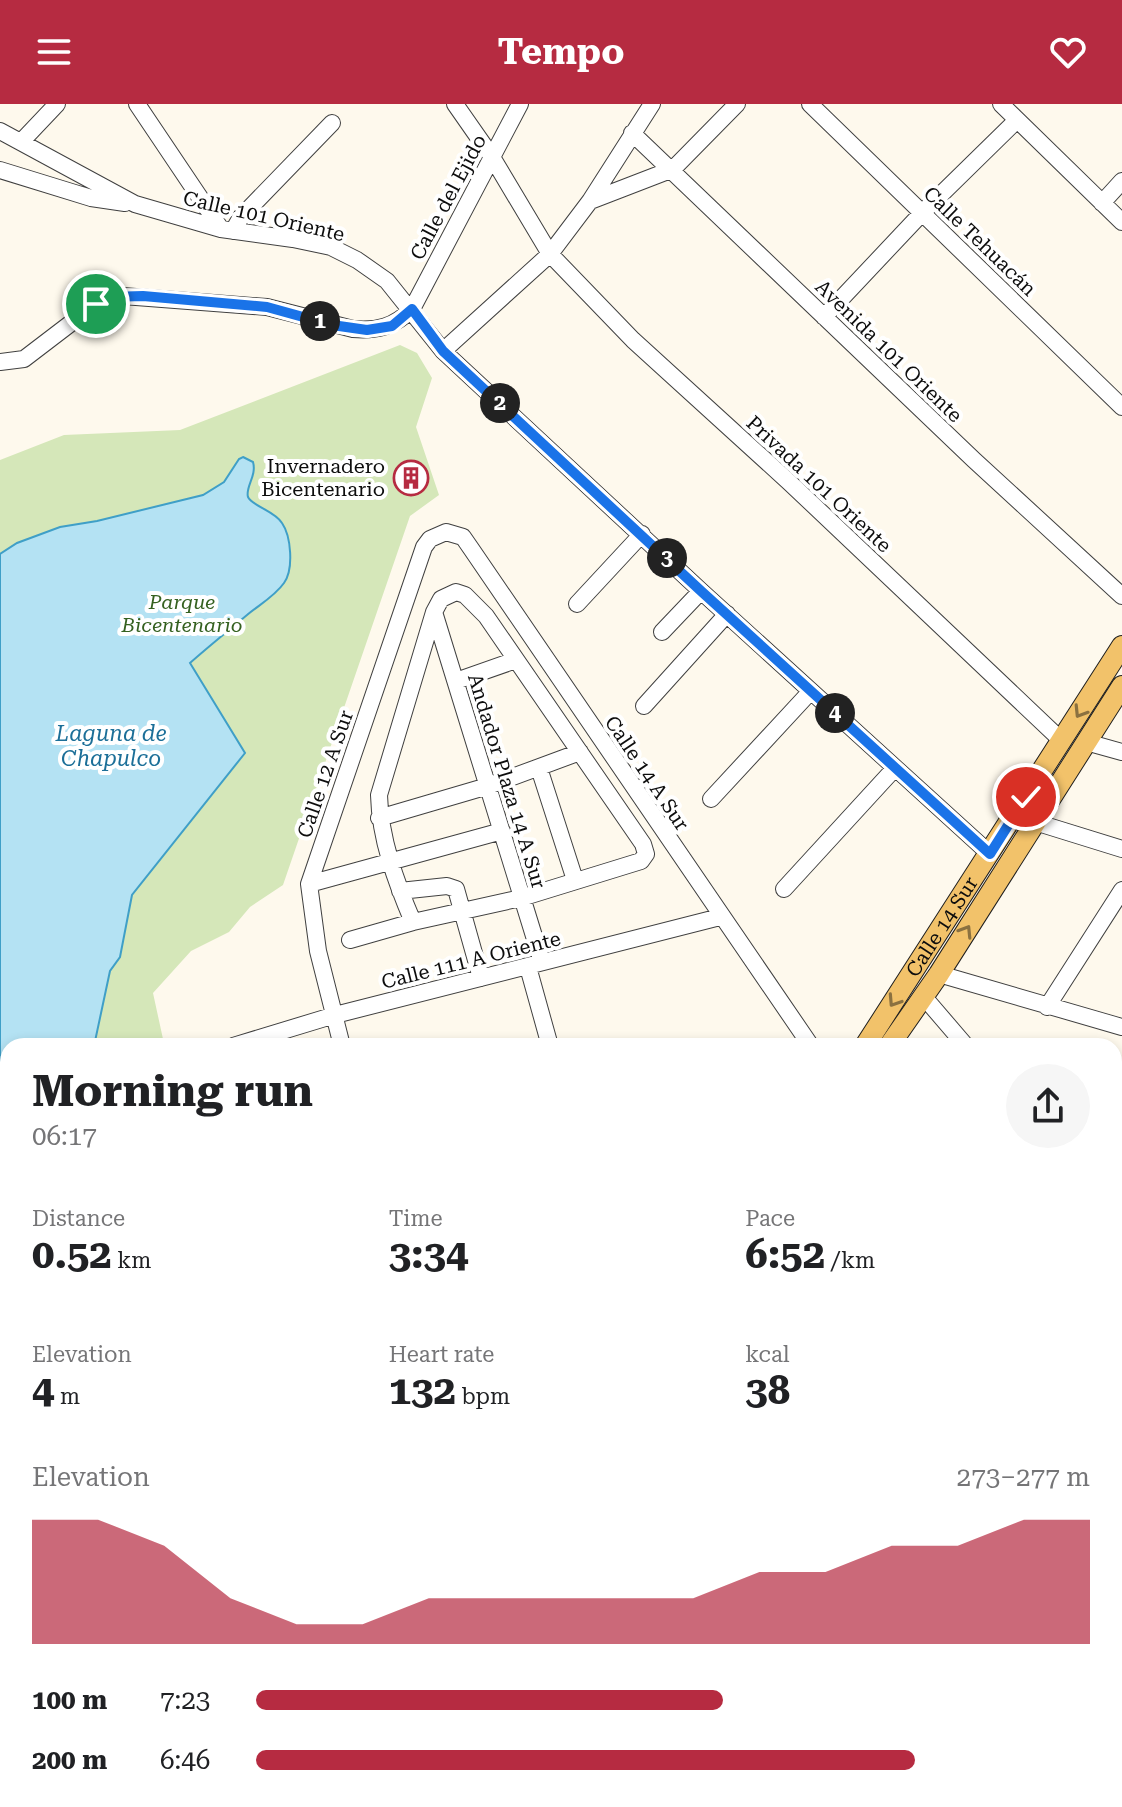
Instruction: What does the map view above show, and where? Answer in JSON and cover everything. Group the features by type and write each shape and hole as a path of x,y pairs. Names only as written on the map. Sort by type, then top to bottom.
{"main road":[{"name":"Calle 14 Sur","path":"870,1038 1122,646"},
{"name":"Calle 14 Sur","path":"895,1038 939,974 1122,686"}],"street":[{"path":"21,142 57,104"},
{"name":"Privada 101 Oriente","path":"455,104 492,157 550,254 633,340 789,482 1062,741"},
{"name":"Calle del Ejido","path":"412,309 520,104"},
{"path":"443,351 550,254 590,201 652,104"},
{"path":"590,201 673,169 737,104"},
{"name":"Calle Tehuacán","path":"810,104 1122,407"},
{"path":"1001,104 1122,222"},
{"path":"143,106 227,230 332,123"},
{"path":"824,317 922,213 1017,120"},
{"name":"Calle 101 Oriente","path":"0,131 135,204 227,230 331,247 387,281 443,351 990,854"},
{"name":"Avenida 101 Oriente","path":"632,133 1122,596"},
{"path":"0,170 91,198 135,204"},
{"path":"1102,203 1122,181"},
{"path":"0,362 24,359 109,297 143,296 267,307 332,325 367,330 392,326 412,309"},
{"name":"Calle 12 A Sur","path":"340,1038 318,951 309,884 424,547 430,539 446,532"},
{"name":"Calle 14 A Sur","path":"446,532 463,537 805,1038"},
{"path":"577,604 642,534"},
{"path":"662,632 701,591"},
{"path":"350,940 413,922 521,898 641,861 646,854 643,844 486,616 465,595 456,592 448,594 434,612 380,789 379,818 400,891 413,922"},
{"name":"Andador Plaza 14 A Sur","path":"434,612 521,898 549,1038"},
{"path":"644,706 727,614"},
{"path":"456,681 516,660"},
{"path":"711,799 811,691"},
{"path":"1086,742 1122,752"},
{"path":"379,818 488,786 580,752"},
{"path":"539,768 575,880"},
{"path":"784,889 895,768"},
{"path":"1035,822 1122,849"},
{"path":"309,884 502,831"},
{"path":"400,891 454,887 481,978"},
{"path":"1047,1007 1122,890"},
{"name":"Calle 111 A Oriente","path":"269,1038 335,1015 720,917"},
{"path":"939,974 1122,1027"},
{"path":"924,997 959,1038"}],"green space":[{"name":"Parque Bicentenario","path":"400,345 417,353 432,378 416,427 439,495 410,516 283,885 250,907 229,932 191,951 153,993 163,1038 0,1038 0,460 64,435 180,430"}],"water":[{"name":"Laguna de Chapulco","path":"243,457 253,462 248,497 279,519 285,529 290,553 289,570 276,592 190,663 245,753 132,895 120,957 110,971 96,1038 0,1038 0,554 17,543 60,527 203,495 224,482"}],"place":[{"name":"Invernadero Bicentenario","path":"411,478"}],"route":[{"path":"96,304 109,297 143,296 267,307 332,325 367,330 392,326 412,309 443,351 990,854 1026,797"}]}
